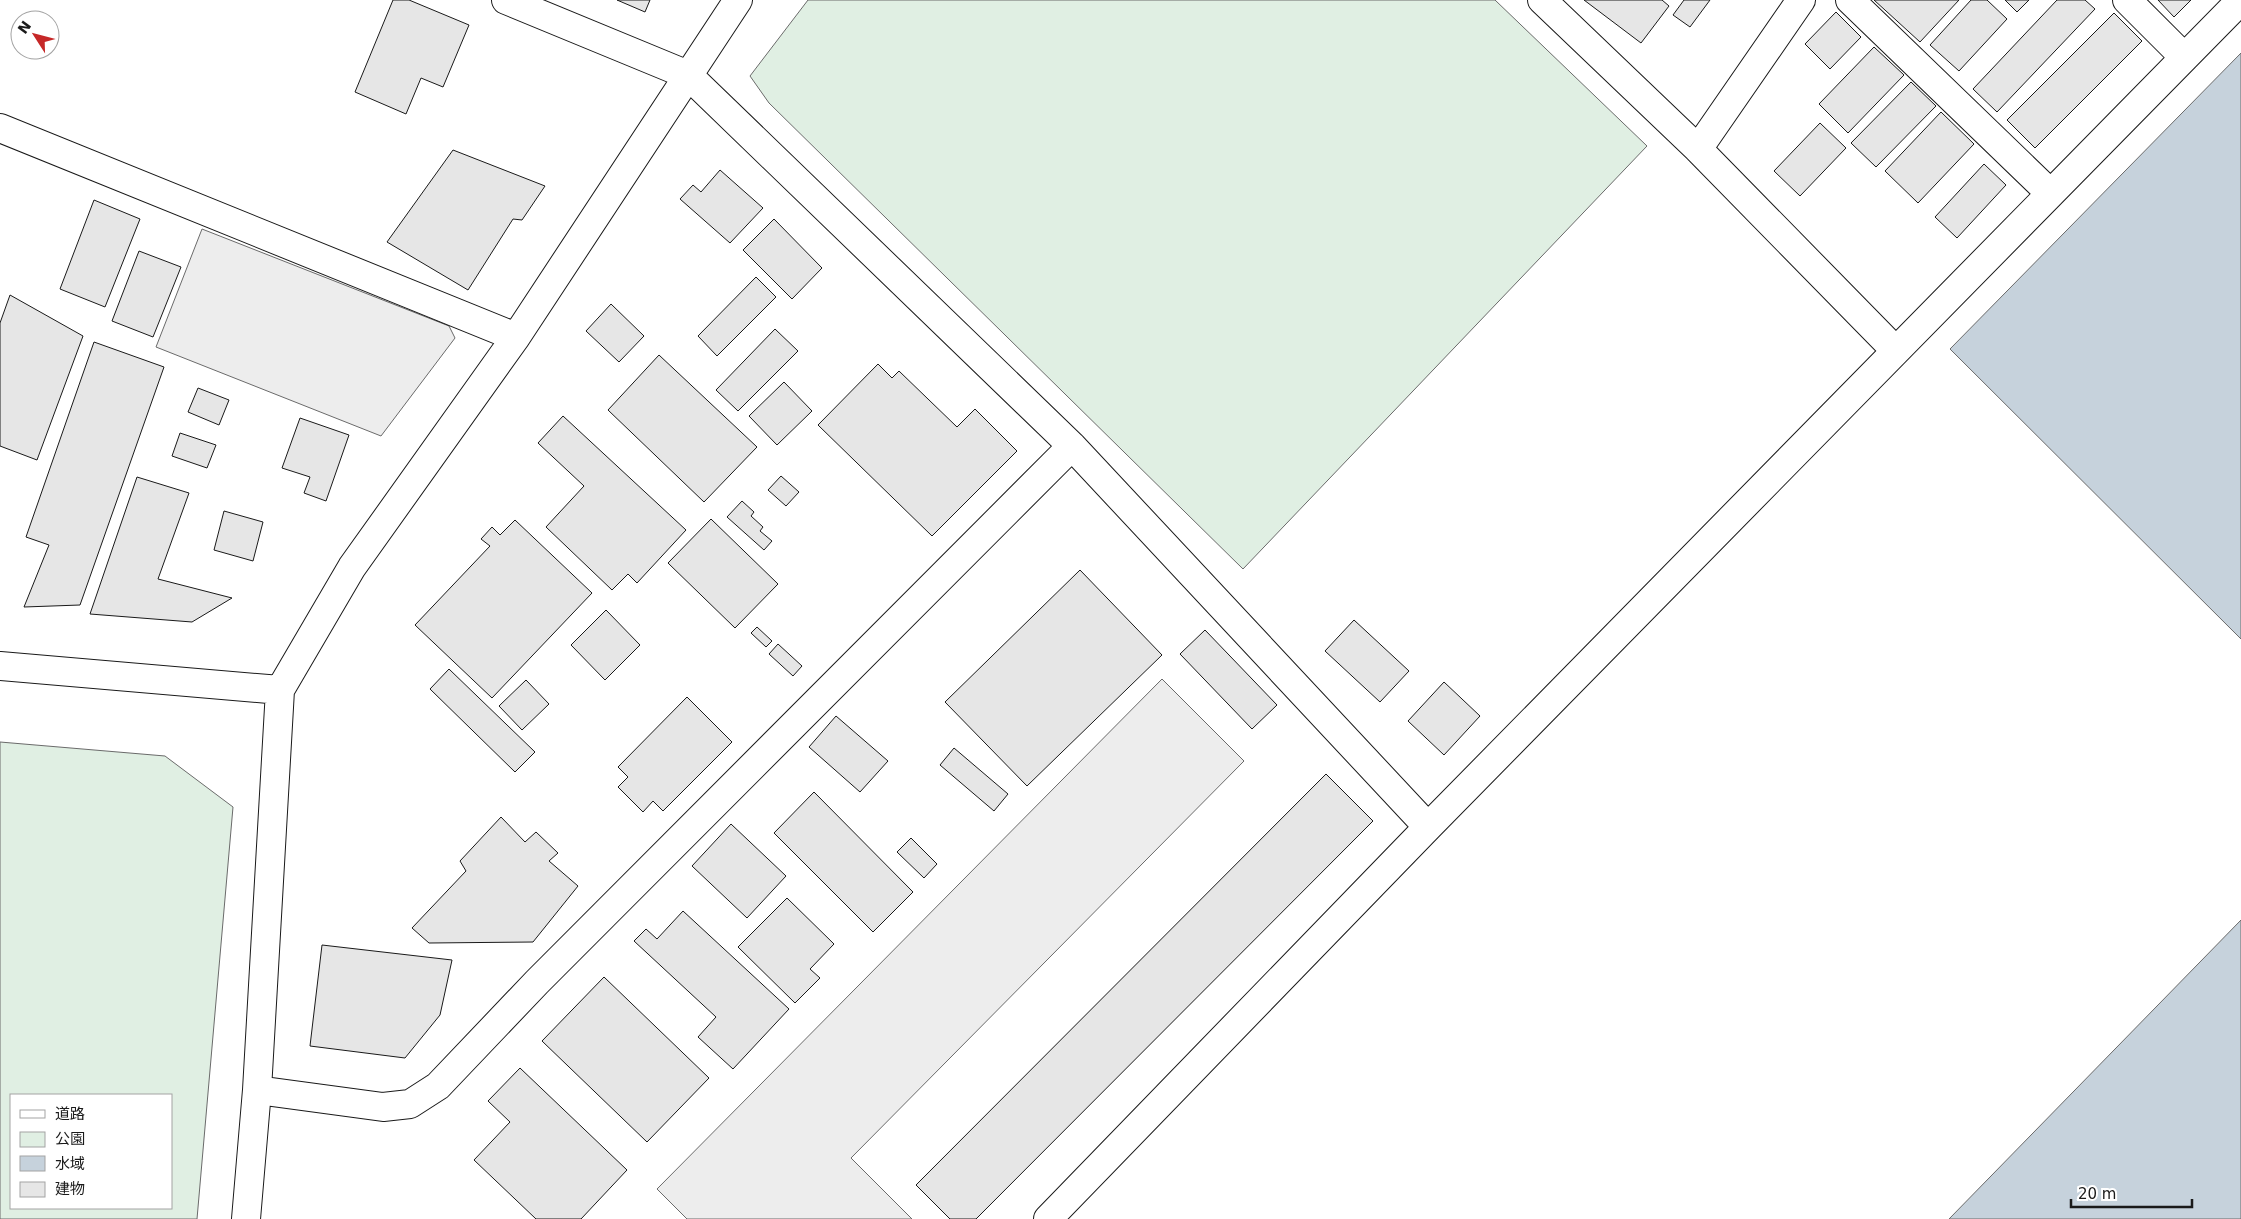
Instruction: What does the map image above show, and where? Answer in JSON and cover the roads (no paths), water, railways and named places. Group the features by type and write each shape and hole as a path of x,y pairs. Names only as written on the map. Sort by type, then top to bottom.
{"street":[{"path":"506,0 688,75 1072,446 1428,827"},
{"path":"246,1219 257,1090 280,690 352,567 516,337 738,0"},
{"path":"1698,149 1801,0"},
{"path":"1850,0 2050,192"},
{"path":"2127,0 2184,57"},
{"path":"1048,1219 1428,827 2050,192 2241,0"},
{"path":"1548,2 1698,149 1895,350"},
{"path":"0,128 516,337"},
{"path":"257,1090 384,1108 410,1104 438,1086 544,975 1072,446"},
{"path":"0,666 280,690"}],"water":[{"path":"2241,53 2241,639 1950,349"},
{"path":"2241,920 2241,1219 1949,1219"}]}
